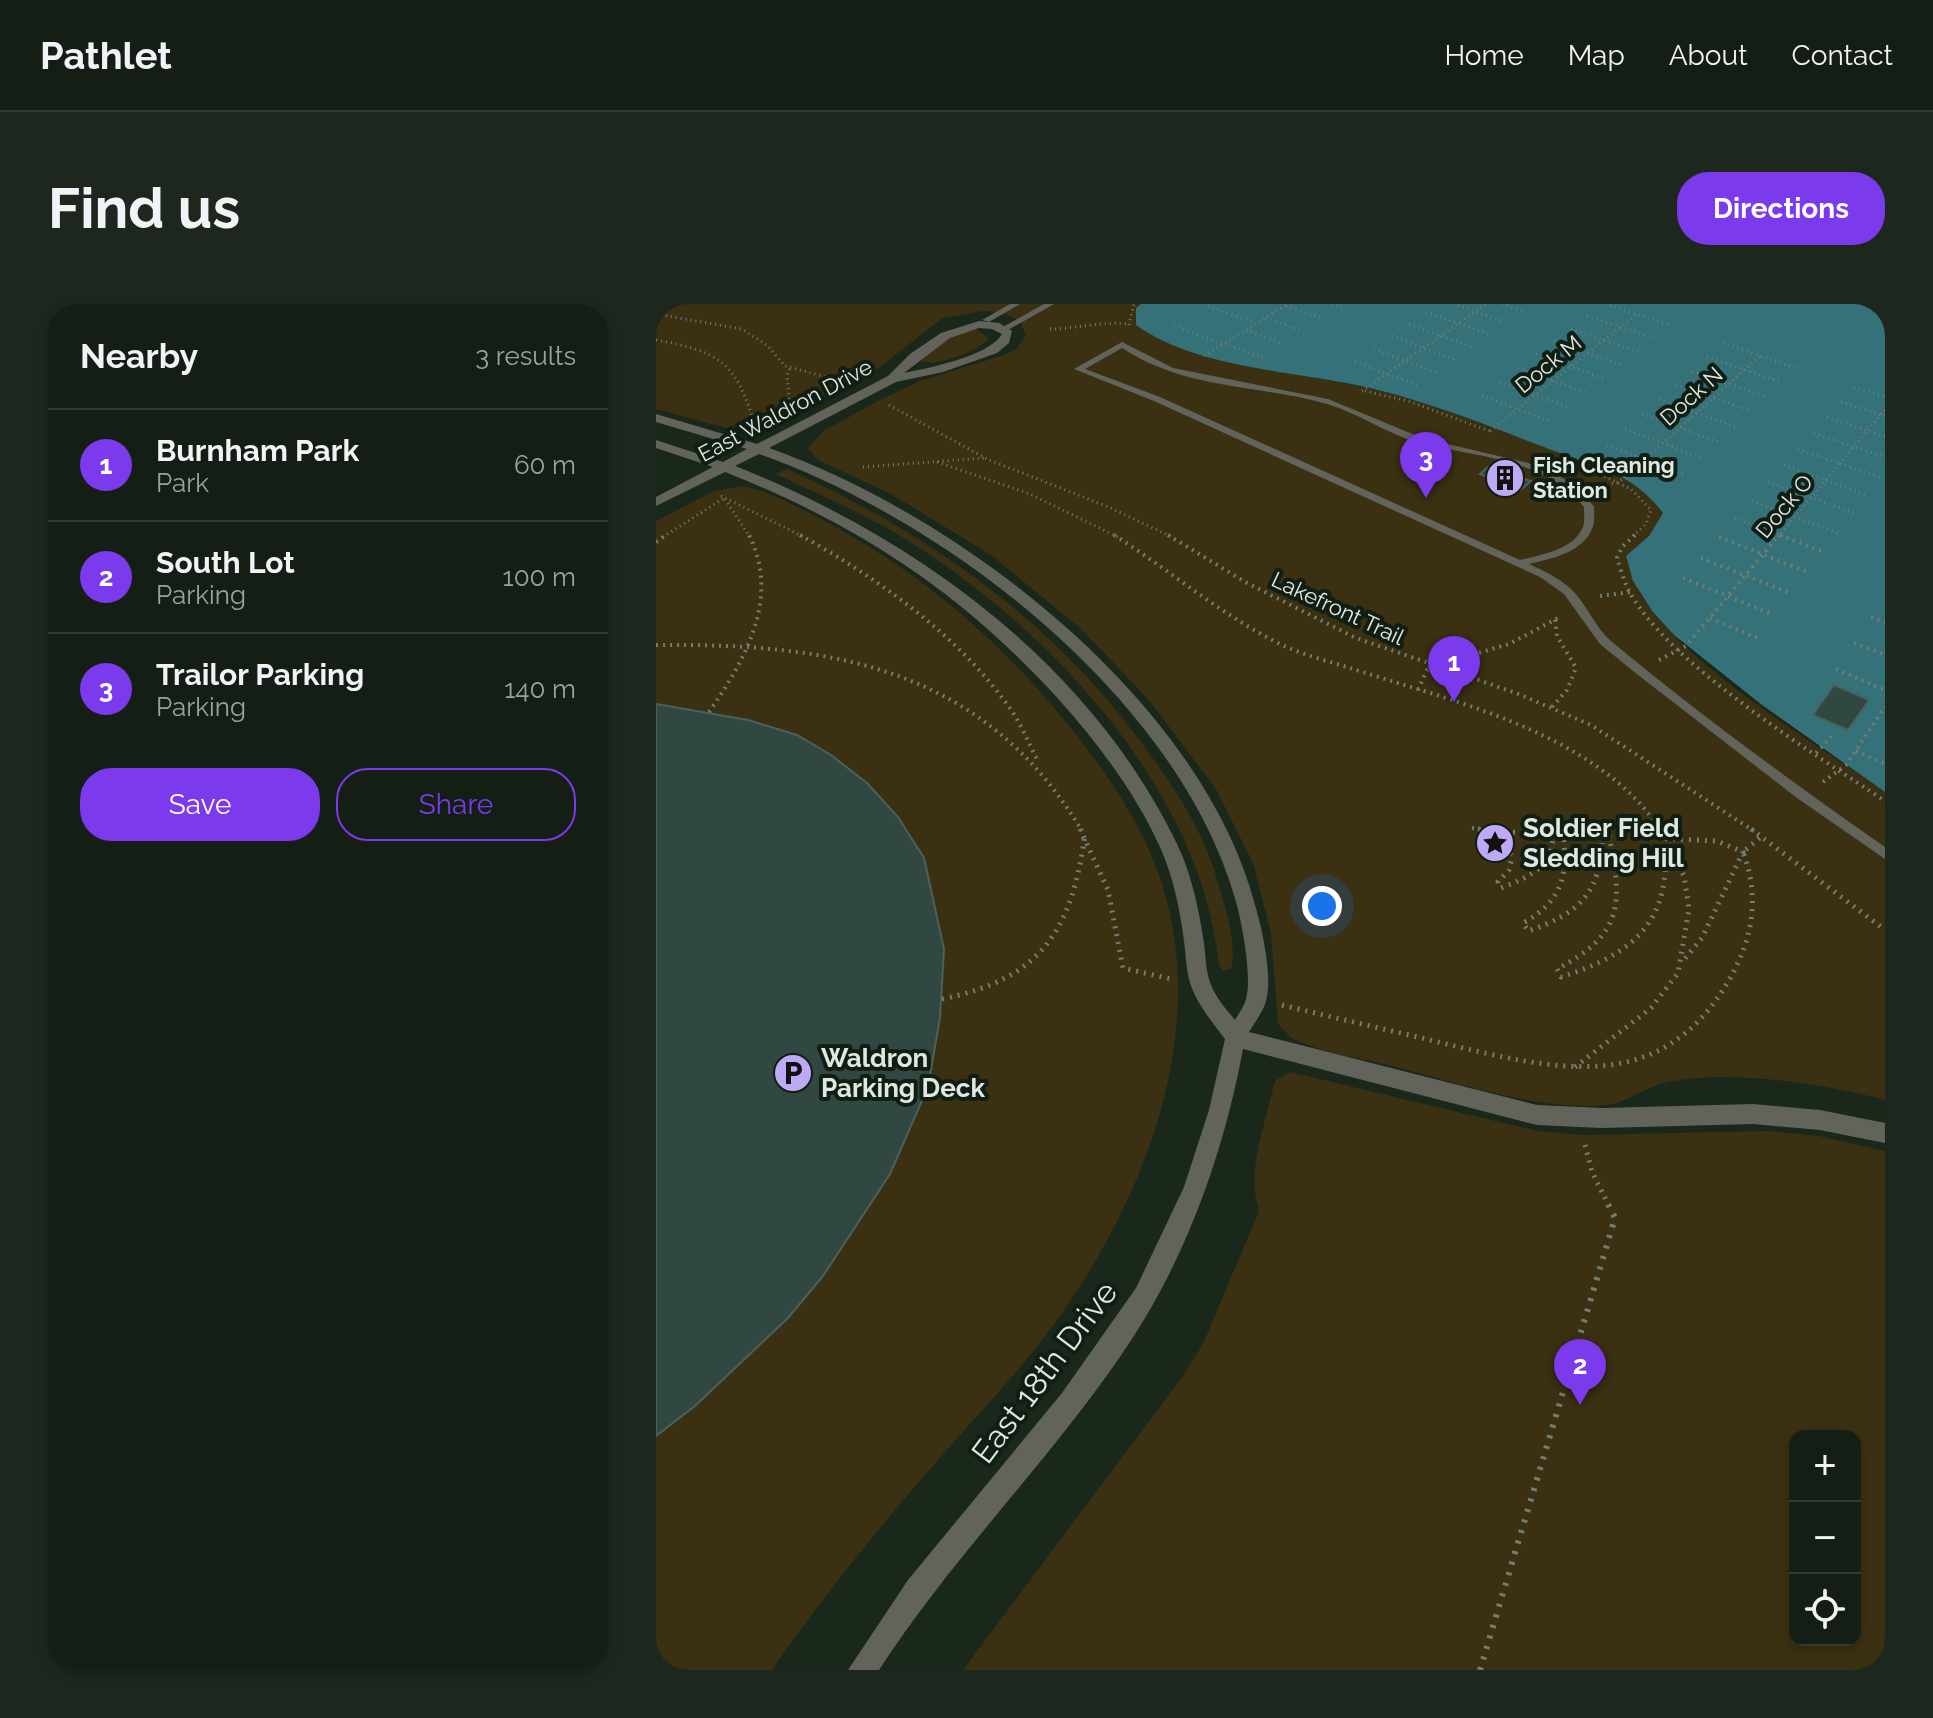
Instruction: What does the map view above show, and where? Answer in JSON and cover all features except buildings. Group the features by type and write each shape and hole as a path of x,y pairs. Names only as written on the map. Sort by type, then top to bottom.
{"street":[{"name":"East Waldron Drive","path":"656,502 892,379 939,369 993,350 1007,338 996,324 964,321 947,327 907,358 892,379"},
{"name":"East 18th Drive","path":"656,418 761,448 825,474 964,551 1047,616 1088,655 1148,725 1198,794 1239,871 1254,944 1258,999 1236,1038 1220,1110 1179,1226 1153,1279 1104,1359 1046,1434 929,1572 862,1670"},
{"path":"656,444 792,491 884,541 940,579 1003,630 1054,682 1136,787 1169,847 1188,904 1201,987 1236,1038 1537,1115 1580,1120 1708,1113 1782,1115 1885,1133"}],"lane":[{"path":"996,324 1016,304"},
{"path":"996,324 1033,304"},
{"path":"996,324 1050,304"},
{"path":"1522,563 1566,550 1586,530 1590,509 1584,497 1560,480 1470,448 1419,440 1326,401 1168,369 1122,344 1078,369 1157,399 1522,563 1568,592 1604,641 1637,668 1801,795 1885,854"}],"path":[{"path":"1129,325 1130,307 1134,304"},
{"path":"1216,361 1203,356 1287,304 1324,319"},
{"path":"1332,304 1342,308"},
{"path":"1453,304 1505,322"},
{"path":"1367,387 1486,304"},
{"path":"1502,304 1522,311"},
{"path":"1605,304 1670,325"},
{"path":"1208,306 1256,324"},
{"path":"1426,312 1489,334"},
{"path":"656,314 742,329 768,346 791,369 837,380"},
{"name":"Dock M","path":"1494,428 1637,314"},
{"path":"1587,316 1654,338"},
{"path":"1266,318 1304,332"},
{"path":"1083,329 1109,322 1129,325 1140,334"},
{"path":"1409,324 1472,347"},
{"path":"1174,325 1263,358"},
{"path":"1571,329 1639,352"},
{"path":"1246,330 1284,344"},
{"path":"1392,336 1455,360"},
{"path":"656,340 693,349 726,363 744,386 754,425"},
{"path":"1554,341 1622,365"},
{"path":"1723,343 1796,368"},
{"path":"1374,349 1438,373"},
{"path":"1536,354 1605,379"},
{"name":"Dock N","path":"1623,478 1760,356"},
{"path":"1707,357 1781,382"},
{"path":"1355,362 1419,386"},
{"path":"1518,368 1587,393"},
{"path":"791,369 787,375 791,411"},
{"path":"1692,371 1767,397"},
{"path":"1500,382 1570,408"},
{"path":"1676,385 1751,411"},
{"path":"1854,387 1885,397"},
{"path":"1349,388 1408,401 1504,437"},
{"path":"1482,396 1552,422"},
{"path":"1659,399 1735,427"},
{"path":"1841,402 1883,416"},
{"name":"Lakefront Trail","path":"888,405 985,458 1146,524 1314,618 1356,638 1552,707 1633,748 1762,836 1885,930"},
{"name":"Dock O","path":"1686,646 1885,410"},
{"path":"1642,414 1719,442"},
{"path":"1827,417 1885,437"},
{"path":"1625,429 1702,458"},
{"path":"1814,433 1885,457"},
{"path":"1607,445 1685,475"},
{"path":"1798,449 1882,478"},
{"path":"859,468 985,458"},
{"path":"937,462 1041,498 1109,532 1160,564 1215,607 1284,646 1347,670 1500,716 1584,759 1631,793 1648,811 1673,850 1684,876 1689,909 1681,963 1668,987 1651,1008 1574,1067"},
{"path":"1578,465 1631,489 1651,510 1641,531 1617,554 1631,592 1644,613 1679,650 1885,801"},
{"path":"1784,465 1868,496"},
{"path":"1768,482 1854,513"},
{"path":"656,542 724,499"},
{"path":"709,712 739,669 760,607 758,560 752,542 724,499"},
{"path":"724,499 793,532 848,565 933,628 1009,707 1042,769 1069,805 1085,834 1115,906 1123,968 1177,980"},
{"path":"1752,501 1838,533"},
{"path":"1735,518 1823,552"},
{"path":"1719,537 1807,572"},
{"path":"1701,558 1790,593"},
{"path":"1683,578 1774,615"},
{"path":"1587,598 1631,592"},
{"path":"1418,690 1427,670 1434,666 1509,644 1563,615"},
{"path":"1871,617 1885,622"},
{"path":"1552,707 1567,690 1576,668 1557,636 1555,619"},
{"path":"1708,620 1757,638"},
{"path":"1854,643 1885,655"},
{"path":"656,645 750,644 840,657 907,679 963,706 1002,730 1042,769"},
{"path":"1836,669 1885,690"},
{"path":"1846,765 1885,707"},
{"path":"1875,722 1885,726"},
{"path":"1816,753 1833,735"},
{"path":"1856,751 1885,764"},
{"path":"1276,1004 1489,1055 1574,1067 1610,1067 1661,1052 1690,1030 1721,994 1753,926 1755,883 1743,852 1717,841 1497,832 1472,828"},
{"path":"1497,832 1509,846 1512,861 1509,873 1498,882 1501,888 1526,879 1541,868 1552,854 1553,833"},
{"path":"942,999 990,989 1027,968 1048,945 1075,897 1085,834"},
{"path":"1563,834 1567,866 1562,888 1549,908 1523,923 1528,931 1562,918 1590,894 1600,875 1603,836"},
{"path":"1603,836 1620,887 1616,915 1588,952 1557,969 1561,977 1618,953 1654,919 1666,879 1664,839"},
{"path":"1681,963 1696,951 1730,873 1743,852 1762,836"},
{"path":"1480,1670 1615,1218 1592,1172 1582,1135"}],"shaded area":[{"path":"656,304 1141,304 1136,308 1136,324 1188,351 1218,360 1370,388 1417,401 1600,467 1627,480 1663,513 1649,536 1626,557 1636,585 1652,611 1674,636 1730,684 1885,792 1885,1100 1806,1084 1720,1077 1668,1082 1606,1105 1553,1104 1337,1054 1291,1038 1278,1024 1271,933 1253,863 1216,789 1148,699 1080,628 991,555 891,494 818,460 808,448 822,432 880,400 920,381 1016,349 1026,335 1020,321 1001,312 983,311 943,318 873,372 762,428 734,430 656,409"},
{"path":"976,329 989,338 976,348 946,360 921,361 950,335"},
{"path":"787,469 891,523 987,587 1032,623 1113,706 1171,784 1207,850 1230,927 1233,949 1231,969 1224,971 1219,966 1207,902 1184,839 1151,779 1112,722 1066,670 1016,622 964,579 877,523 775,474"},
{"path":"742,486 772,495 819,518 881,555 940,596 1019,669 1077,735 1122,799 1156,867 1172,926 1178,985 1174,1045 1162,1105 1143,1164 1118,1220 1088,1273 1041,1342 869,1541 772,1670 656,1670 656,521 714,491"},
{"path":"1290,1072 1538,1131 1582,1135 1769,1131 1819,1136 1885,1151 1885,1670 963,1670 1180,1380 1203,1344 1259,1211 1255,1165 1276,1080"}],"water":[{"path":"1141,304 1885,304 1885,792 1762,705 1674,635 1652,611 1633,581 1626,556 1649,536 1663,513 1627,480 1600,467 1417,401 1341,382 1248,367 1188,351 1136,325 1136,308"}],"place":[{"name":"Fish Cleaning Station","path":"1505,478"},
{"name":"Trailor Parking","path":"1426,498"},
{"name":"Burnham Park","path":"1454,702"},
{"name":"Soldier Field Sledding Hill","path":"1495,843"},
{"name":"Waldron Parking Deck","path":"793,1073"},
{"name":"South Lot","path":"1580,1405"}]}
